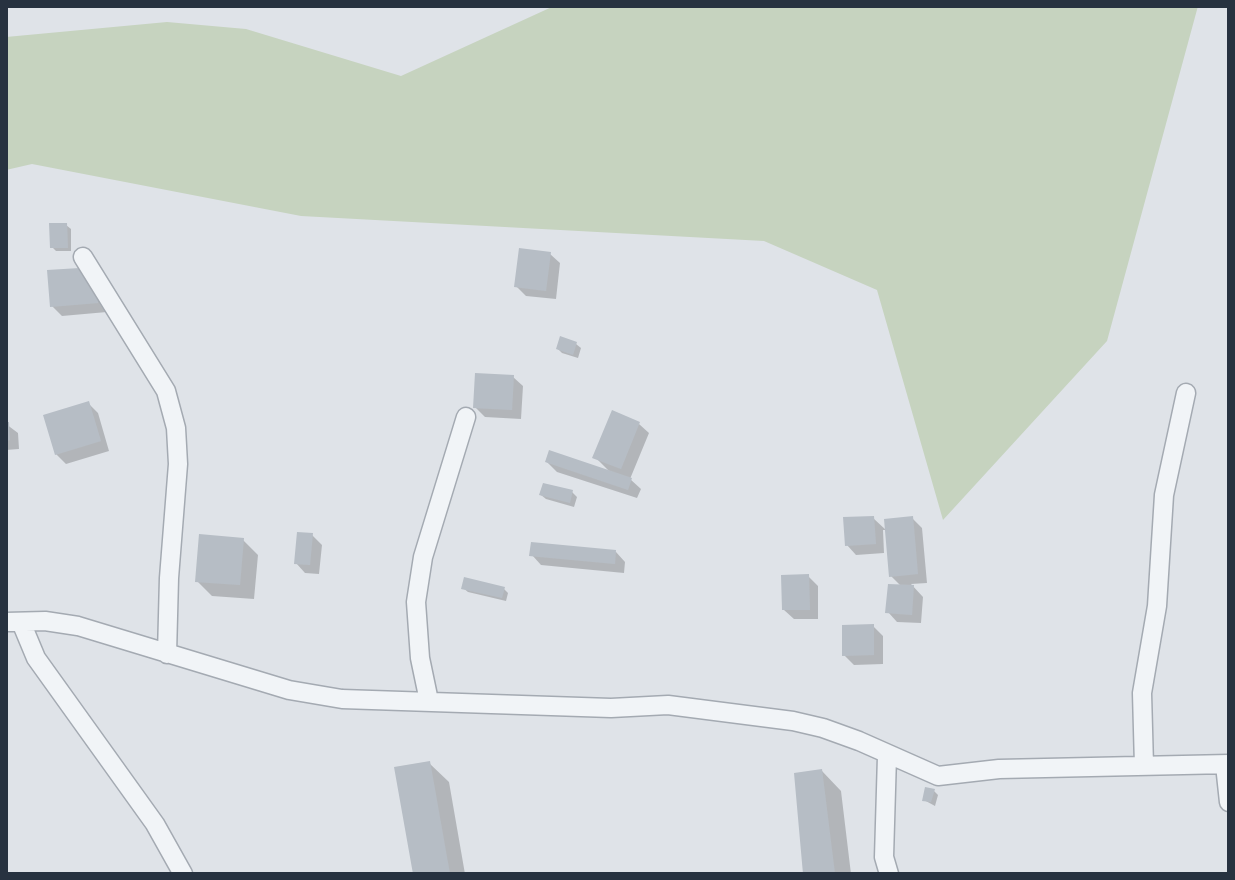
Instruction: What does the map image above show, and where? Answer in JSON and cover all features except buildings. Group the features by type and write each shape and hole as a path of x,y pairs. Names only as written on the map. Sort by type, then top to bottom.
{"street":[{"path":"83,257 166,391 176,428 178,464 167,654"},
{"path":"1144,766 1142,693 1157,606 1164,495 1186,393"},
{"path":"429,701 420,658 416,602 423,557 466,417"},
{"path":"13,622 45,621 78,626 303,692 357,700 611,708 668,705 760,715 823,728 938,776 999,769 1227,764 1229,802"},
{"path":"13,622 155,824 183,874"},
{"path":"887,756 884,857 889,874"}],"green space":[{"path":"554,6 1198,6 1107,341 943,520 877,290 764,241 301,216 32,164 6,170 6,37 167,22 246,29 401,76"}]}
